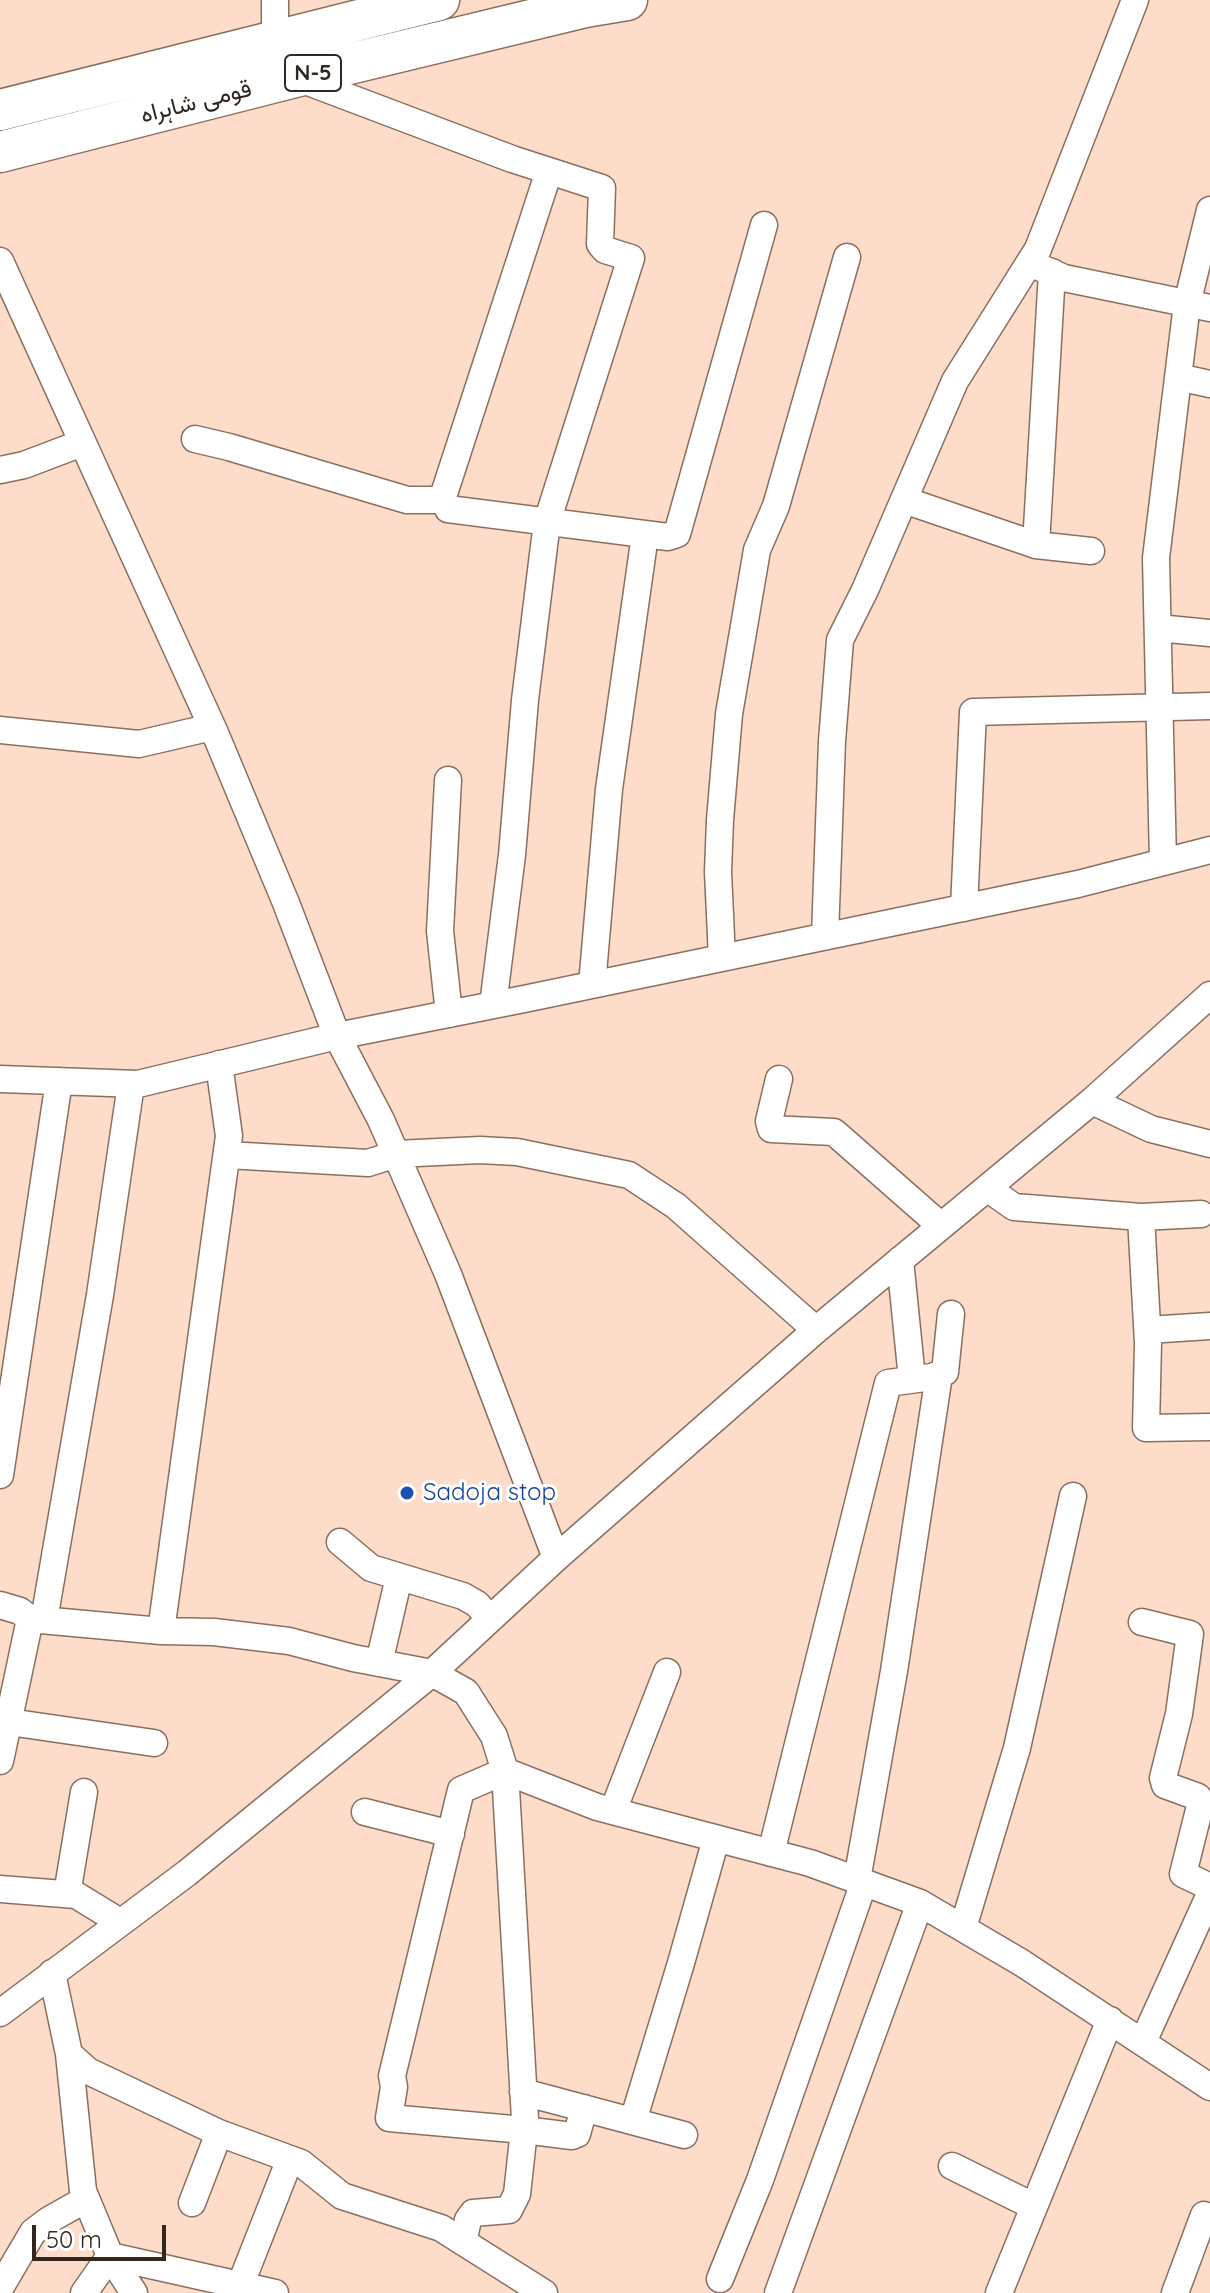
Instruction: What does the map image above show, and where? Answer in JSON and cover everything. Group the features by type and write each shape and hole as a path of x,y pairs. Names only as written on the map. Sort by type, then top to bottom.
{"highway":[{"name":"قومی شاہراہ","path":"0,110 439,0"},
{"name":"قومی شاہراہ","path":"0,152 295,77 585,7 627,0"}],"street":[{"path":"275,0 275,41"},
{"path":"1036,545 1038,249 1135,0"},
{"path":"295,77 602,188 600,244 605,250 631,258 547,522 493,1005"},
{"path":"195,439 407,500 442,500 549,171"},
{"path":"1163,862 1156,558 1178,377 1199,306 1210,210"},
{"path":"448,509 672,537 680,529 764,225"},
{"path":"722,958 718,872 725,759 729,714 757,550 776,506 847,257"},
{"path":"0,261 212,727 286,903 337,1036 381,1120 448,1274 556,1558"},
{"path":"1040,267 1064,278 1199,306"},
{"path":"825,936 837,657 844,631 865,590 955,381 1040,267"},
{"path":"1178,377 1210,384"},
{"path":"0,470 24,465 82,443"},
{"path":"904,500 1036,545 1091,551"},
{"path":"592,985 609,789 645,535"},
{"path":"1158,628 1210,633"},
{"path":"964,908 973,712 1210,706"},
{"path":"0,730 139,744 212,727"},
{"path":"448,780 440,931 449,1014"},
{"path":"0,1079 131,1084 337,1036 1078,884 1210,850"},
{"path":"0,2013 187,1873 432,1673 556,1558 816,1330 1092,1101 1210,995"},
{"path":"161,1631 229,1136 219,1064"},
{"path":"779,1079 769,1121 771,1129 834,1132 941,1226"},
{"path":"0,1475 59,1081"},
{"path":"0,1761 9,1722 10,1663 37,1620 100,1295 131,1084"},
{"path":"1092,1101 1151,1129 1210,1144"},
{"path":"227,1155 368,1163 396,1154 458,1150 517,1152 629,1175 676,1206 816,1330"},
{"path":"987,1188 1014,1207 1141,1217 1201,1214"},
{"path":"1141,1217 1148,1330 1146,1428 1210,1427"},
{"path":"900,1260 912,1379"},
{"path":"771,1853 888,1383 945,1372 951,1314"},
{"path":"1148,1330 1210,1326"},
{"path":"720,2279 760,2180 860,1881 939,1375"},
{"path":"963,1928 1017,1748 1073,1496"},
{"path":"340,1542 371,1568 463,1596 477,1604 490,1619"},
{"path":"379,1663 399,1577"},
{"path":"0,1605 37,1620 161,1631 214,1632 289,1641 432,1673 466,1692 494,1736 505,1771 524,2130 517,2194 509,2210 473,2213 468,2220 463,2242"},
{"path":"1142,1622 1190,1634 1179,1714 1163,1778 1165,1785 1198,1797 1201,1802 1183,1874 1210,1887"},
{"path":"613,1811 667,1672"},
{"path":"9,1722 154,1743"},
{"path":"584,2108 577,2134 572,2136 389,2118 394,2087 392,2076 461,1790 505,1771 613,1811 771,1853 920,1903 1110,2020 1210,2087"},
{"path":"67,1894 84,1792"},
{"path":"365,1812 451,1834"},
{"path":"633,2121 716,1839"},
{"path":"0,1889 76,1895 120,1922"},
{"path":"1143,2042 1210,1894"},
{"path":"778,2293 920,1903"},
{"path":"52,1973 69,2054 83,2191 110,2256 134,2293"},
{"path":"999,2293 1110,2020"},
{"path":"69,2054 88,2071 219,2133 301,2163 342,2196 441,2228 544,2293"},
{"path":"523,2092 684,2135"},
{"path":"192,2203 219,2133"},
{"path":"240,2286 290,2159"},
{"path":"952,2166 1033,2206"},
{"path":"0,2288 33,2232 86,2199"},
{"path":"1175,2293 1204,2215 1210,2217"},
{"path":"110,2256 275,2293"},
{"path":"84,2293 110,2256"}],"place":[{"name":"Sadoja stop","path":"407,1493"}]}
